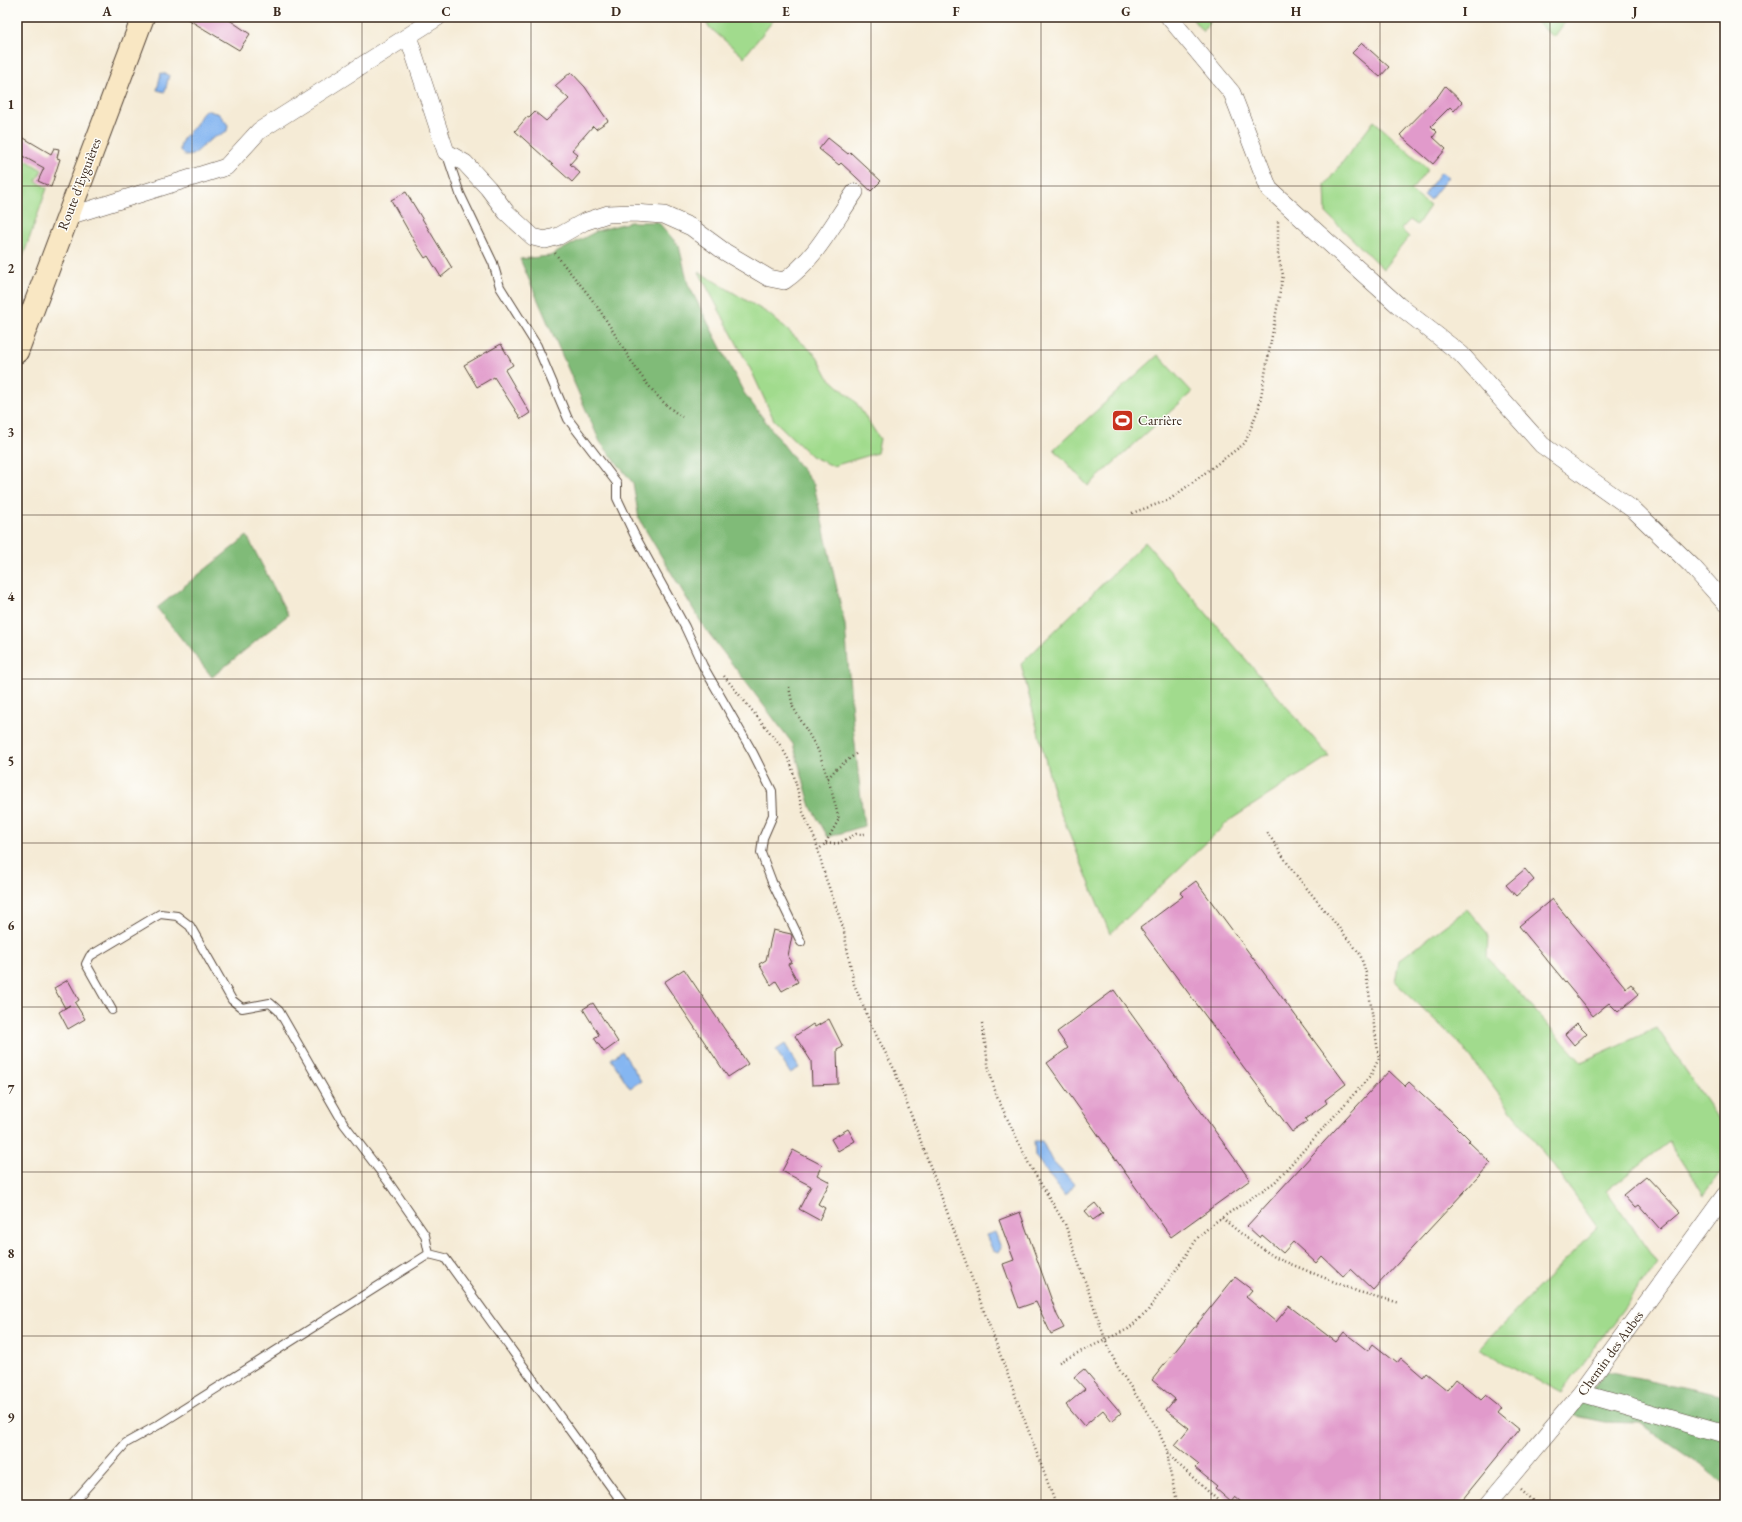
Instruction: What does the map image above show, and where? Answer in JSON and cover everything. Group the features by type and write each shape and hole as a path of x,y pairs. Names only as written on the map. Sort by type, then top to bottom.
{"main road":[{"name":"Route d'Eyguières","path":"17,352 66,217 143,17"}],"street":[{"path":"66,217 226,167 259,131 438,17"},
{"path":"1170,17 1232,93 1269,189 1398,306 1461,354 1542,445 1635,511 1692,566 1725,603"},
{"path":"408,36 446,152 465,163 488,188 506,212 533,237 545,240 559,236 584,222 608,214 633,212 664,215 691,227 725,252 769,278 784,281 809,259 855,192"},
{"name":"Chemin des Aubes","path":"1488,1505 1581,1393 1725,1195"},
{"path":"1581,1393 1725,1434"}],"lane":[{"path":"446,152 460,194 493,263 500,287 537,346 568,419 617,483 617,498 634,534 686,627 703,666 753,752 772,792 773,815 763,838 761,853 772,882 801,942"},
{"path":"112,1010 86,964 90,956 160,914 177,916 190,926 232,1000 242,1008 270,1003 279,1011 344,1124 387,1180 425,1235 429,1254"},
{"path":"71,1505 126,1444 429,1254 445,1258 624,1505"}],"path":[{"path":"1132,513 1169,500 1245,443 1259,407 1283,275 1278,255 1279,198"},
{"path":"545,240 593,300 638,372 668,407 682,416"},
{"path":"720,671 781,746 791,764 803,812 818,850 825,876 843,927 854,984 871,1025 894,1069 1056,1505"},
{"path":"789,687 793,707 818,750 828,778 838,819 825,844 818,850"},
{"path":"828,778 836,769 857,753"},
{"path":"1059,1362 1128,1329 1147,1312 1198,1236 1280,1177 1371,1075 1379,1058 1366,973 1360,954 1292,870 1267,832"},
{"path":"825,844 839,843 856,834 867,834"},
{"path":"982,1023 989,1070 998,1097 1028,1164 1065,1224 1105,1340 1120,1371 1155,1424 1167,1450 1177,1463 1223,1505"},
{"path":"1222,1218 1244,1236 1276,1258 1360,1292 1400,1303"},
{"path":"1167,1450 1170,1472 1178,1505"},
{"path":"1511,1477 1523,1494 1537,1505"}],"green space":[{"path":"702,17 776,17 744,57 709,27"},
{"path":"1191,17 1212,17 1203,32"},
{"path":"1530,17 1569,17 1554,37"},
{"path":"1374,121 1428,169 1411,191 1430,206 1417,225 1410,220 1401,229 1409,237 1383,269 1326,213 1325,185"},
{"path":"24,159 42,170 36,181 47,188 20,265 17,264 17,161 21,163"},
{"path":"630,222 658,222 679,246 688,284 744,393 814,485 845,625 853,726 864,826 828,837 811,807 793,744 704,627 639,519 633,483 600,442 520,259 550,256 597,231"},
{"path":"699,272 769,314 817,356 828,377 855,401 880,439 877,453 833,466 811,456 774,420 752,372"},
{"name":"Carrière","path":"1158,355 1192,392 1088,486 1054,449"},
{"path":"247,536 288,615 212,677 157,608"},
{"path":"1145,542 1329,756 1230,820 1110,934 1055,798 1021,664"},
{"path":"1467,909 1488,934 1487,957 1581,1062 1657,1028 1725,1128 1725,1166 1703,1195 1669,1142 1606,1191 1657,1263 1561,1393 1479,1349 1597,1227 1549,1160 1461,1045 1395,982 1399,960"},
{"path":"1606,1371 1725,1396 1725,1485 1703,1467 1639,1423 1604,1422 1571,1415"}],"water":[{"path":"161,73 169,75 165,92 157,90"},
{"path":"206,110 219,114 228,125 227,131 212,139 195,153 187,156 180,150 181,142"},
{"path":"1441,172 1448,177 1430,200 1424,195"},
{"path":"785,1044 799,1068 790,1073 776,1050"},
{"path":"622,1051 641,1081 630,1088 611,1059"},
{"path":"1034,1141 1042,1141 1052,1161 1074,1184 1065,1196 1035,1156"},
{"path":"995,1232 1001,1248 998,1253 993,1251 986,1235"}],"building":[{"path":"184,17 225,17 250,34 239,50"},
{"path":"1362,43 1389,67 1380,77 1352,53"},
{"path":"571,72 585,87 608,121 596,129 593,126 572,150 578,155 570,164 580,173 572,182 515,131 527,117 529,118 535,112 546,121 569,99 555,86"},
{"path":"1445,86 1462,102 1454,111 1450,107 1431,126 1437,132 1433,137 1446,149 1433,164 1400,135 1438,96"},
{"path":"17,134 51,154 54,148 59,149 57,158 60,159 51,187 38,181 44,168 17,153"},
{"path":"828,138 848,154 850,152 881,181 871,191 841,163 839,165 819,149"},
{"path":"406,192 452,268 441,277 428,256 425,258 391,200"},
{"path":"501,344 513,365 505,370 530,413 521,419 494,377 477,387 464,365"},
{"path":"1525,869 1534,880 1516,896 1506,885"},
{"path":"1196,881 1346,1084 1325,1100 1327,1103 1305,1119 1307,1122 1292,1132 1140,928 1183,896 1180,893"},
{"path":"1552,899 1626,988 1631,984 1639,994 1618,1012 1609,1003 1593,1016 1519,926"},
{"path":"773,930 791,934 792,936 788,956 792,962 788,964 798,982 782,991 776,981 771,985 759,964 766,960"},
{"path":"684,969 748,1064 728,1077 664,982"},
{"path":"68,980 79,1000 75,1003 85,1019 68,1029 59,1012 70,1005 65,1008 54,988"},
{"path":"1114,990 1250,1180 1171,1237 1047,1063 1068,1048 1057,1032"},
{"path":"593,1003 618,1042 604,1052 594,1038 599,1035 583,1009"},
{"path":"829,1019 843,1047 837,1050 838,1084 812,1085 811,1061 795,1036 813,1024 815,1027"},
{"path":"1577,1023 1587,1033 1574,1045 1565,1034"},
{"path":"1389,1071 1405,1086 1409,1082 1448,1118 1470,1140 1468,1141 1491,1163 1373,1290 1351,1269 1343,1276 1322,1256 1316,1263 1293,1242 1283,1253 1262,1235 1260,1238 1247,1226"},
{"path":"848,1129 855,1141 838,1151 831,1139"},
{"path":"793,1150 822,1165 817,1175 830,1182 818,1204 825,1208 819,1220 799,1209 811,1186 782,1171"},
{"path":"1646,1176 1680,1212 1660,1229 1639,1205 1635,1208 1623,1195"},
{"path":"1095,1203 1103,1213 1093,1220 1085,1211"},
{"path":"1020,1212 1057,1315 1064,1328 1051,1334 1036,1302 1019,1308 1003,1264 1014,1260 999,1220"},
{"path":"1235,1277 1252,1290 1246,1297 1276,1322 1289,1306 1336,1342 1344,1332 1368,1351 1373,1344 1397,1363 1401,1358 1423,1377 1426,1373 1447,1390 1456,1379 1481,1400 1486,1395 1501,1407 1497,1412 1519,1430 1458,1505 1245,1505 1235,1497 1231,1502 1215,1488 1217,1486 1195,1468 1199,1464 1175,1445 1189,1428 1166,1410 1175,1399 1152,1380"},
{"path":"1084,1369 1121,1413 1112,1421 1103,1410 1084,1426 1066,1405 1085,1389 1074,1377"}],"place":[{"name":"Carrière","path":"1123,420"}]}
